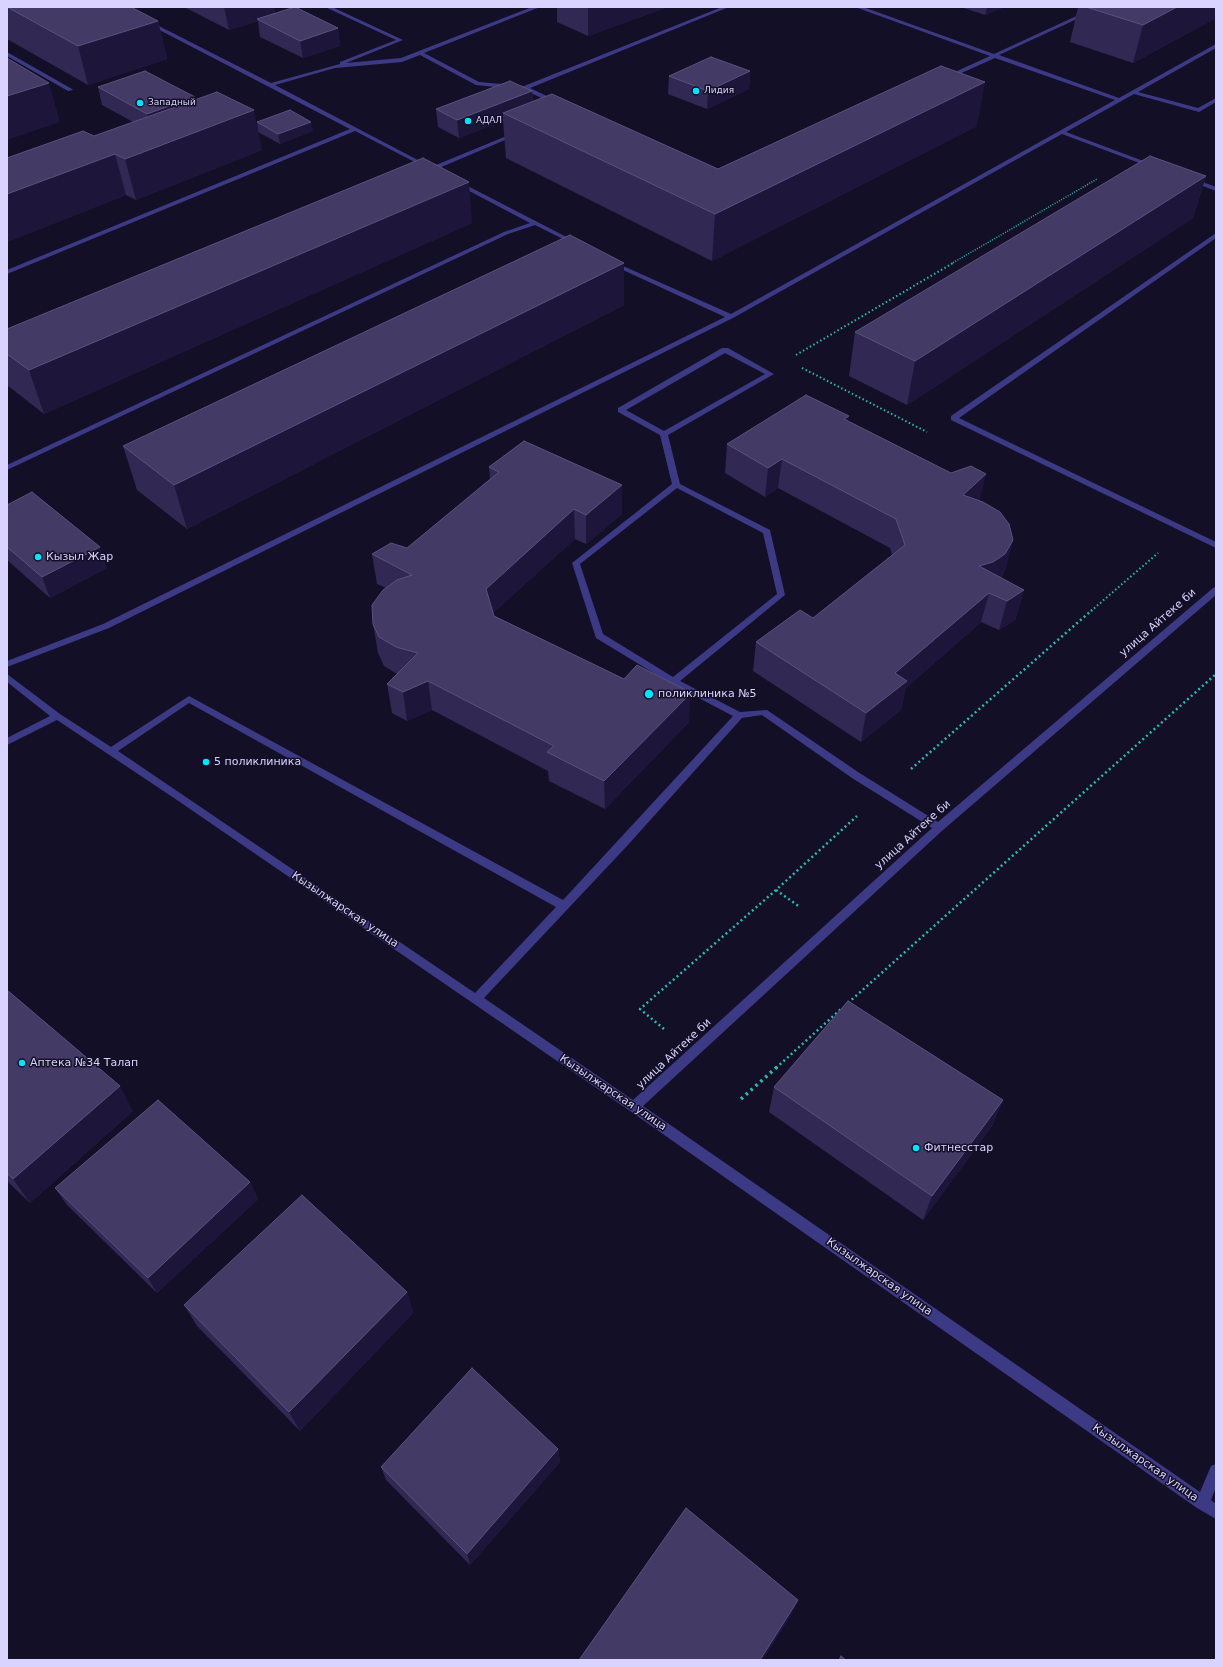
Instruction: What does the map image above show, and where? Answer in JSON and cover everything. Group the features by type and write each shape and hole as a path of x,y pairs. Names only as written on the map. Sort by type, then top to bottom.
{"street":[{"path":"270,85 334,66 400,40 328,7"},
{"path":"334,66 402,60 537,7"},
{"path":"525,88 726,7"},
{"path":"858,7 1118,100"},
{"path":"943,79 1100,7"},
{"path":"146,21 439,173"},
{"path":"7,664 106,626 731,317 1216,46"},
{"path":"420,53 478,84 525,88 560,104"},
{"path":"7,54 70,90"},
{"path":"1132,92 1199,110 1216,100"},
{"path":"7,272 355,129"},
{"path":"432,169 524,131"},
{"path":"1061,132 1159,169"},
{"path":"1186,178 1216,189"},
{"path":"453,180 582,247"},
{"path":"7,468 506,233 535,223"},
{"path":"1216,235 954,418 1216,545"},
{"path":"609,261 731,317"},
{"path":"664,434 770,374 725,350 621,410 664,434 676,485 767,532 781,595 673,681"},
{"path":"676,485 576,563 599,636 673,681 739,714 764,712 855,775 939,827"},
{"name":"улица Айтеке би","path":"634,1107 939,827 1216,590"},
{"name":"Кызылжарская улица","path":"7,676 57,716 111,751 634,1107 1216,1512"},
{"path":"111,751 189,699 564,906"},
{"path":"476,999 623,843 739,714"},
{"path":"7,742 57,716"},
{"path":"1202,1503 1216,1471"}],"path":[{"path":"794,356 1132,159"},
{"path":"801,367 932,434 954,418"},
{"path":"848,1003 1216,674"},
{"path":"741,1099 842,1008"}],"building":[{"path":"7,7 131,7 158,21 78,46"},
{"path":"295,7 338,28 300,41 257,19"},
{"path":"1086,7 1177,7 1143,25"},
{"path":"711,57 750,71 708,91 669,76"},
{"path":"7,58 49,83 7,96"},
{"path":"941,66 985,82 715,214 503,113 552,94 718,169"},
{"path":"145,71 195,97 147,114 98,87"},
{"path":"510,81 532,91 457,120 436,109"},
{"path":"217,92 254,110 125,159 115,154 7,194 7,158 83,131 94,136"},
{"path":"290,110 311,122 278,134 257,122"},
{"path":"1150,156 1206,176 915,361 855,332"},
{"path":"423,158 469,182 29,370 7,354 7,329"},
{"path":"570,235 624,263 174,485 123,446"},
{"path":"806,395 849,416 844,419 951,473 971,466 986,474 963,495 983,502 1000,512 1009,524 1013,540 1005,554 993,562 979,566 1024,590 1007,601 989,593 895,673 907,681 866,713 756,642 800,610 813,618 905,545 896,519 782,459 768,468 727,444"},
{"path":"524,441 622,485 586,515 574,509 486,589 494,616 624,679 637,665 691,693 604,781 547,752 554,746 428,681 403,692 387,684 418,653 396,647 379,637 373,624 372,605 383,590 397,580 412,575 372,554 391,543 407,548 499,472 489,467"},
{"path":"32,492 100,547 42,577 7,547 7,505"},
{"path":"7,990 120,1086 13,1179 7,1173"},
{"path":"848,1001 1003,1100 932,1196 774,1087"},
{"path":"158,1100 250,1182 148,1278 55,1188"},
{"path":"302,1195 407,1292 289,1412 184,1305"},
{"path":"472,1368 558,1449 467,1554 381,1467"},
{"path":"686,1508 798,1600 760,1660 579,1660"},
{"path":"841,1656 846,1660 839,1660"}],"place":[{"name":"Лидия","path":"696,91"},
{"name":"Западный","path":"140,103"},
{"name":"АДАЛ","path":"468,121"},
{"name":"Кызыл Жар","path":"38,557"},
{"name":"поликлиника №5","path":"649,694"},
{"name":"5 поликлиника","path":"206,762"},
{"name":"Аптека №34 Талап","path":"22,1063"},
{"name":"Фитнесстар","path":"916,1148"}]}
